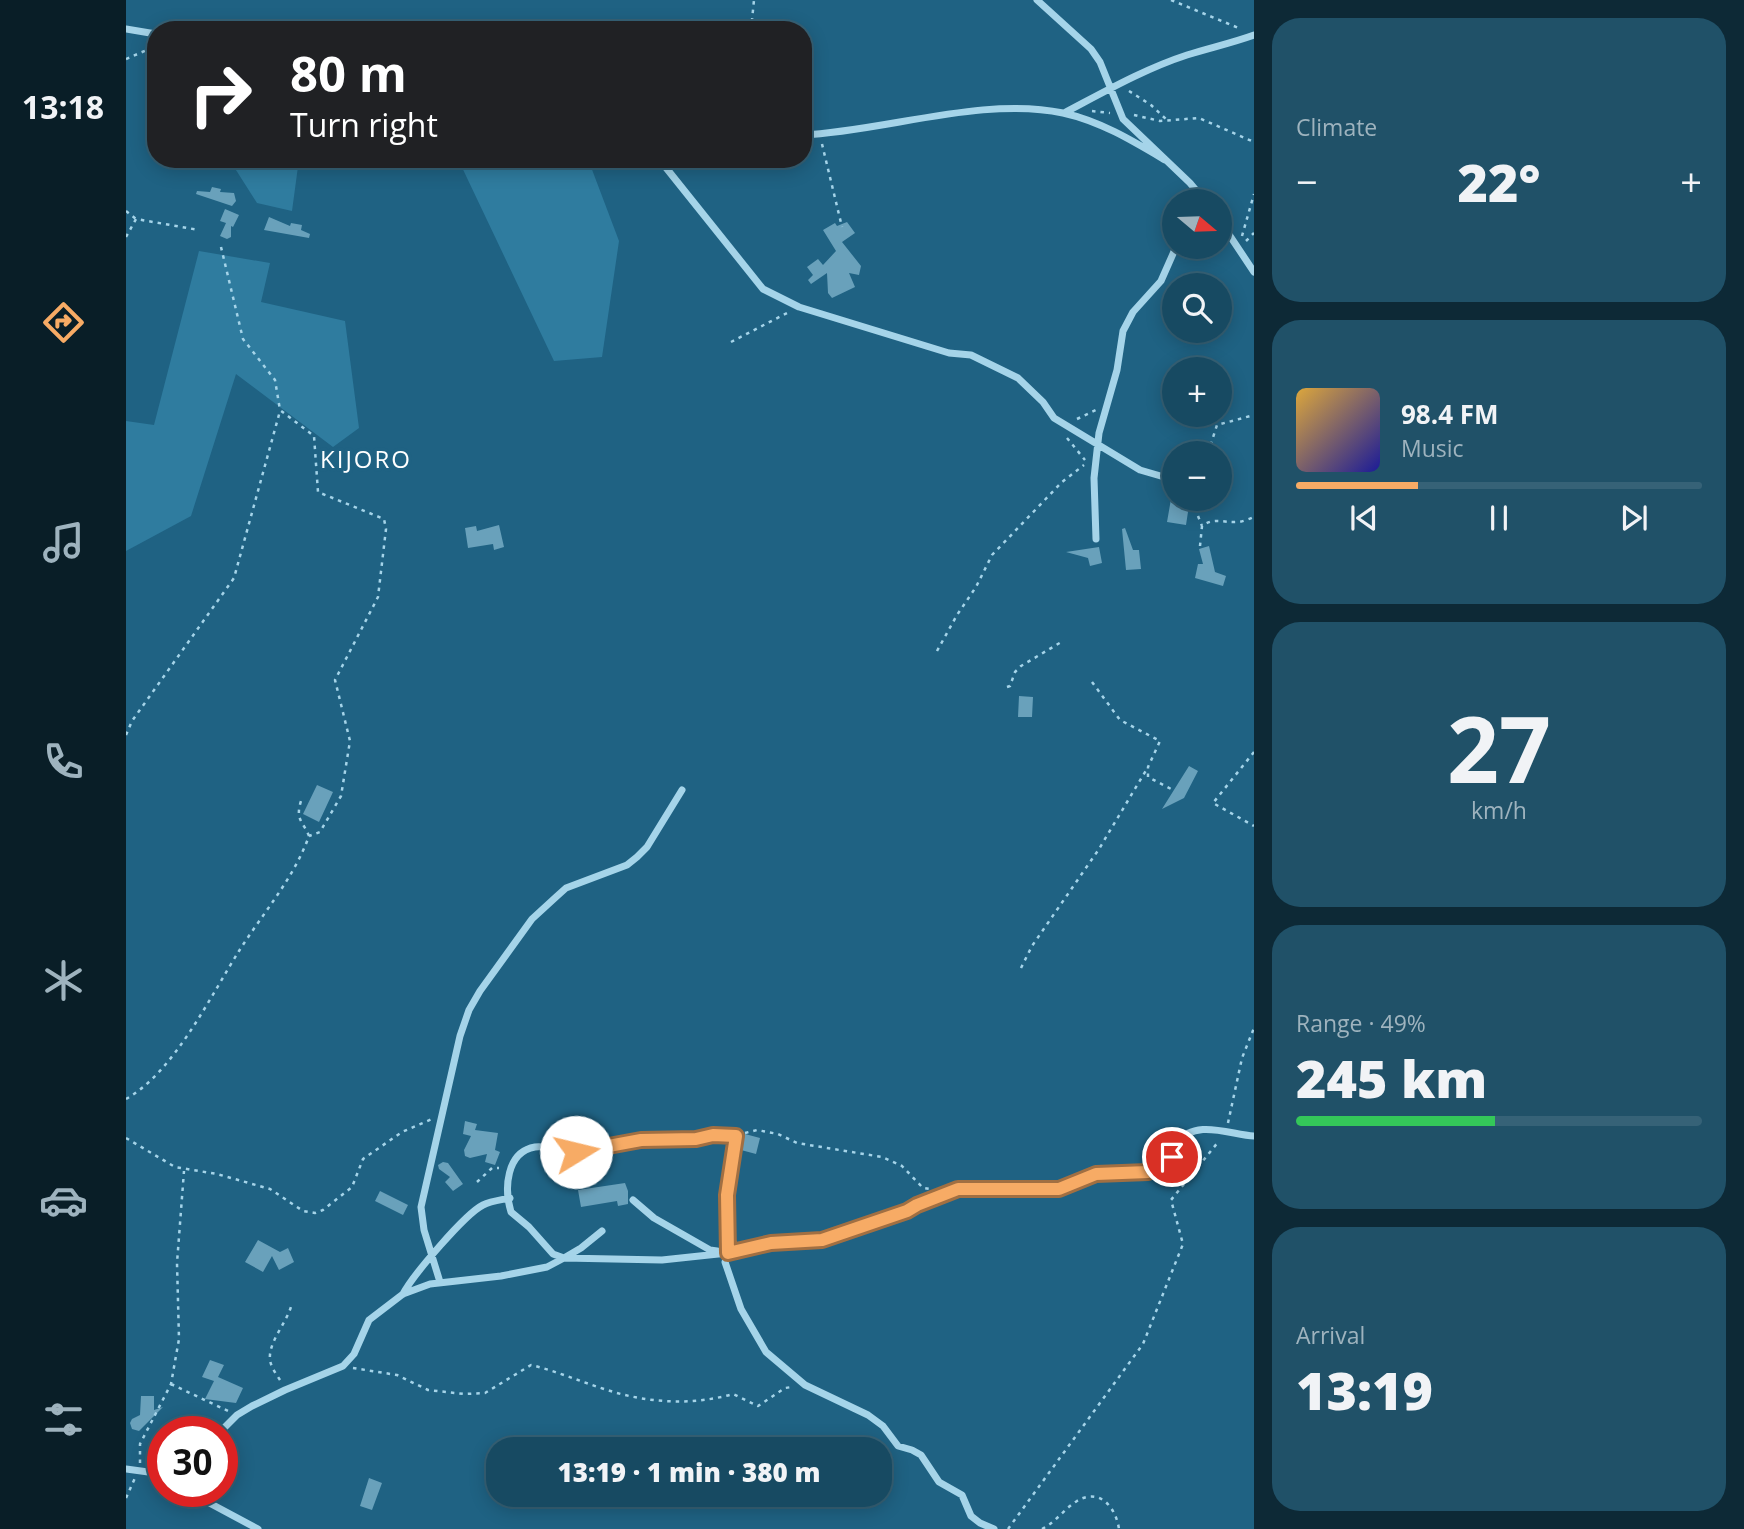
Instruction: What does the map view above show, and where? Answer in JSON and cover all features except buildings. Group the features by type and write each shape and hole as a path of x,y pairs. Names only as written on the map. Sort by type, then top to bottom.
{"street":[{"path":"1037,0 1091,49 1100,62 1127,123 1193,189"},
{"path":"126,29 147,32"},
{"path":"1064,113 1111,88 1188,55 1254,35"},
{"path":"812,134 939,116 1022,108 1064,113 1122,135 1165,160"},
{"path":"668,168 757,284 771,294 799,307 949,353 971,355 982,360 1023,381 1054,418 1140,470 1162,476"},
{"path":"1232,239 1254,272"},
{"path":"1096,539 1094,478 1098,443 1118,370 1123,331 1133,312 1161,281 1171,259"},
{"path":"440,1282 424,1230 421,1207 460,1036 469,1010 532,919 566,888 627,865 637,857 647,847 682,790"},
{"path":"994,1529 971,1516 962,1494 939,1482 921,1455 898,1446 883,1426 868,1415 805,1385 766,1352 747,1321 728,1271 726,1258 728,1253 727,1195 736,1136 641,1140 567,1153 535,1147 517,1156 510,1168 510,1212 529,1227 553,1254 564,1258 662,1260 728,1253 771,1243 828,1238 907,1211 958,1189 1059,1189 1096,1174 1148,1172 1167,1164 1178,1143 1187,1135 1211,1129 1240,1136 1254,1136"},
{"path":"237,1415 285,1390 342,1366 354,1354 365,1325 403,1294 417,1272 482,1205 510,1198"},
{"path":"633,1200 654,1218 702,1246 728,1253"},
{"path":"403,1294 440,1282 501,1276 547,1267 581,1248 602,1231"},
{"path":"126,1469 147,1475"},
{"path":"141,1473 147,1473"},
{"path":"217,1507 258,1529"}],"path":[{"path":"752,21 754,0"},
{"path":"1171,0 1254,35"},
{"path":"126,59 147,51"},
{"path":"1121,85 1168,121"},
{"path":"1087,111 1168,121 1199,118 1254,142"},
{"path":"821,134 842,227"},
{"path":"1238,248 1254,194"},
{"path":"126,211 136,219 199,230"},
{"path":"126,237 136,219"},
{"path":"1238,248 1254,233"},
{"path":"126,735 132,721 234,579 280,410 275,380 243,339 221,247"},
{"path":"732,342 799,307"},
{"path":"1065,424 1108,403"},
{"path":"126,1099 139,1092 160,1070 202,1014 229,967 298,864 309,836 320,832 341,796 350,741 335,680 378,597 386,528 384,519 318,492 314,436 280,410"},
{"path":"1212,441 1217,425 1254,415"},
{"path":"1054,418 1087,463 1094,478"},
{"path":"937,651 971,596 992,555 1062,482 1087,463"},
{"path":"1198,511 1202,526 1200,546"},
{"path":"1202,526 1210,521 1237,523 1254,517"},
{"path":"1007,687 1021,666 1063,641"},
{"path":"1021,968 1032,946 1099,849 1148,767 1160,741 1120,720 1092,682"},
{"path":"1254,752 1213,803 1254,826"},
{"path":"1148,767 1148,777 1173,790"},
{"path":"300,802 300,822 309,836"},
{"path":"1008,1529 1143,1344 1183,1244 1171,1200 1226,1132 1242,1058 1254,1028"},
{"path":"126,1138 166,1163 184,1170 217,1174 270,1189 288,1199 295,1207 314,1213 323,1210 352,1187 363,1159 402,1132 442,1115"},
{"path":"736,1136 757,1130 797,1143 882,1157 902,1166 923,1188 931,1189"},
{"path":"477,1182 492,1168 510,1168"},
{"path":"126,1498 141,1473 138,1448 171,1384 179,1339 177,1263 184,1170"},
{"path":"285,1390 270,1358 272,1347 290,1313 292,1303"},
{"path":"342,1366 397,1375 428,1390 464,1394 485,1393 531,1365 606,1390 658,1401 708,1401 733,1394 758,1406 785,1388 805,1385"},
{"path":"171,1384 237,1415"},
{"path":"1042,1529 1073,1504 1088,1497 1104,1500 1111,1505 1118,1529"}],"shaded area":[{"path":"235,168 298,168 292,211 257,203"},
{"path":"462,168 591,168 619,241 602,357 554,361"},
{"path":"199,251 270,263 261,302 345,321 359,428 333,447 236,374 191,516 126,551 126,421 154,425"}],"district":[{"name":"KIJORO","path":"366,460"}],"route":[{"path":"576,1152 641,1140 736,1136 727,1195 728,1253 771,1243 822,1240 838,1236 958,1189 1059,1189 1096,1174 1148,1172 1167,1164 1172,1157"}]}
